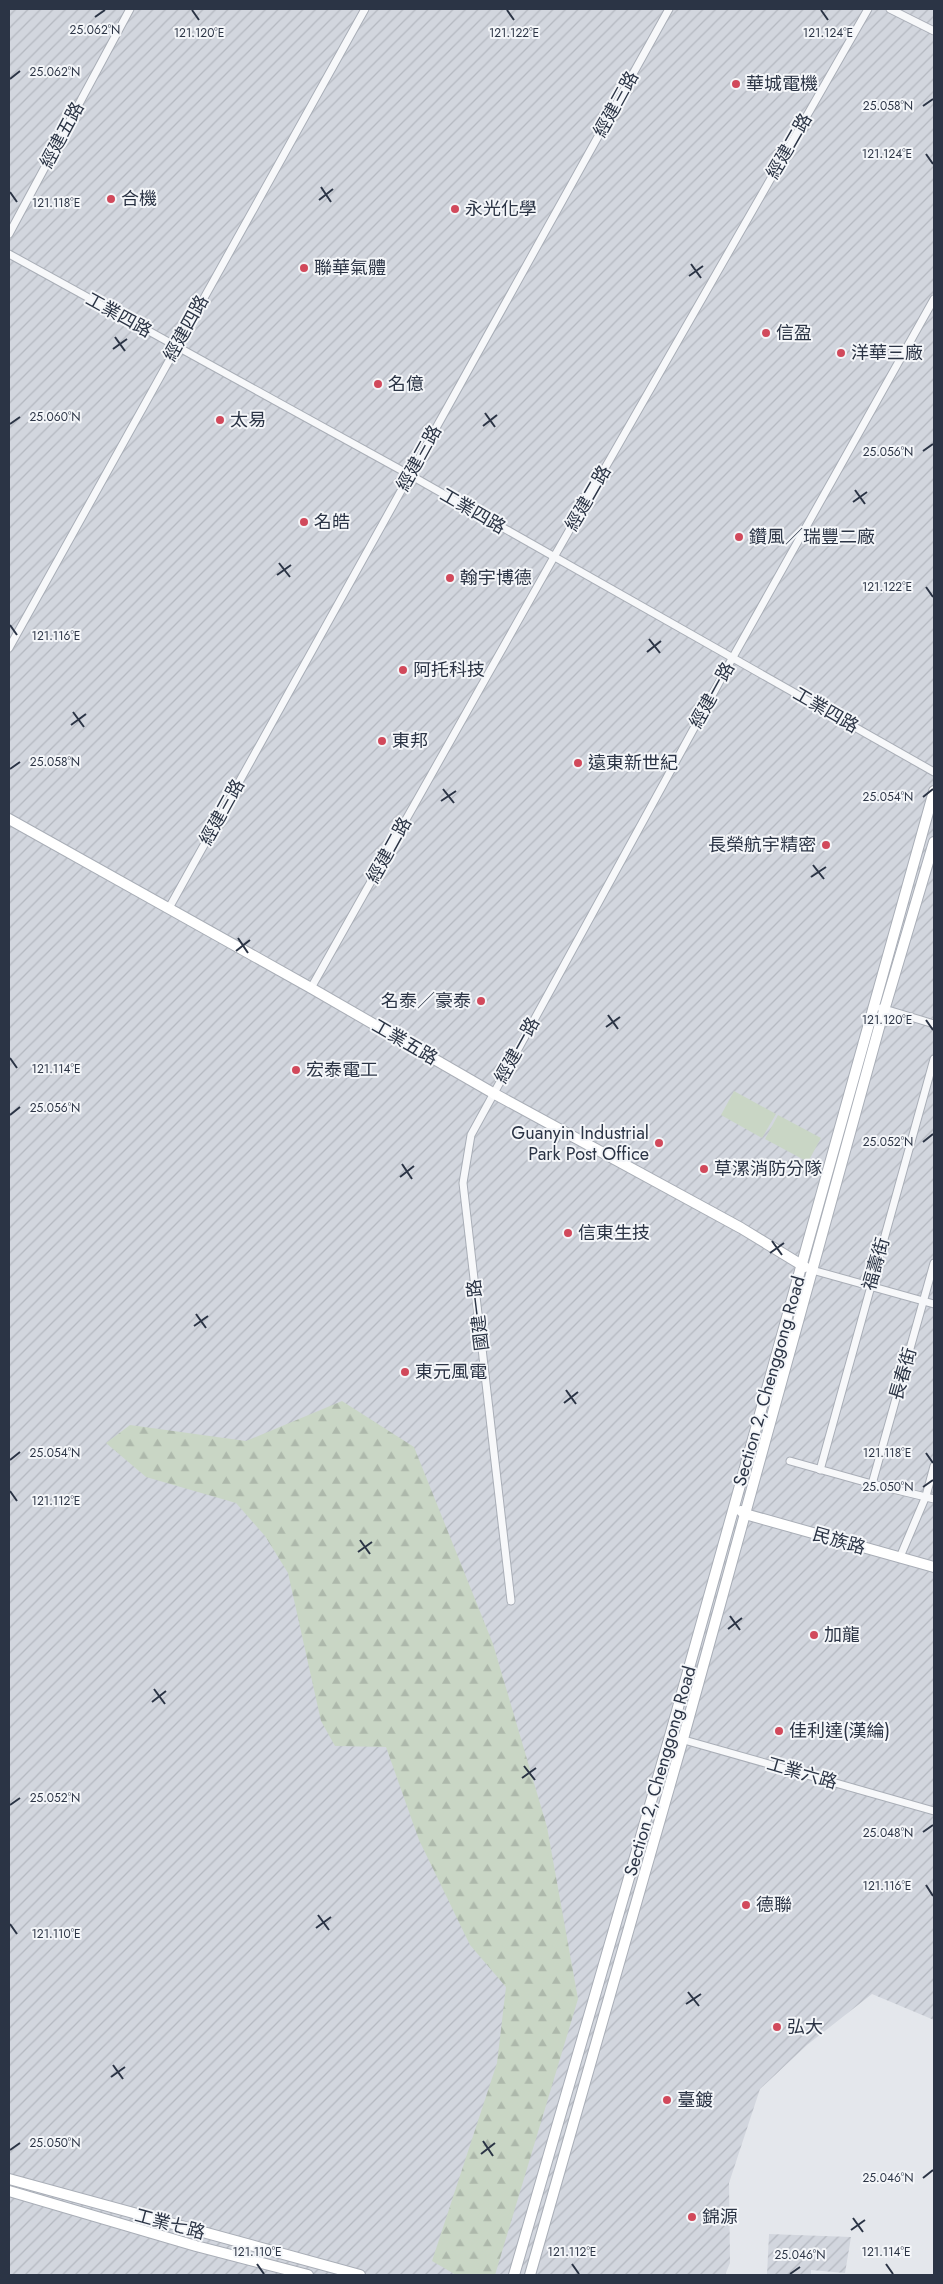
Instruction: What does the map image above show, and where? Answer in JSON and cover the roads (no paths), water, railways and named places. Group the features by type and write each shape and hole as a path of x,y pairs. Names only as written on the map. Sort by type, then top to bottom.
{"street":[{"name":"經建五路","path":"9,234 130,9"},
{"name":"經建四路","path":"9,648 364,9"},
{"name":"經建三路","path":"169,908 670,9"},
{"name":"經建二路","path":"312,988 554,557 868,9"},
{"path":"890,9 934,31"},
{"name":"工業四路","path":"9,254 410,475 934,772"},
{"name":"經建一路","path":"493,1093 733,657 934,299"},
{"path":"879,1008 934,790"},
{"name":"工業五路","path":"9,819 312,988 493,1093 741,1228 812,1270"},
{"path":"879,1008 934,842"},
{"path":"879,1008 934,1024"},
{"name":"Section 2, Chenggong Road","path":"514,2275 670,1736 801,1265 879,1008"},
{"name":"Section 2, Chenggong Road","path":"530,2275 684,1739 812,1270 879,1008"},
{"name":"福壽街","path":"820,1470 934,1058"},
{"name":"國建一路","path":"493,1093 471,1135 463,1183 511,1601"},
{"name":"長春街","path":"872,1484 934,1263"},
{"path":"812,1270 934,1304"},
{"path":"790,1461 934,1499"},
{"path":"900,1558 926,1496 934,1466"},
{"path":"734,1505 745,1514"},
{"name":"民族路","path":"745,1514 934,1567"},
{"name":"工業六路","path":"670,1736 934,1811"},
{"name":"工業七路","path":"9,2179 360,2275"},
{"name":"工業七路","path":"9,2191 196,2246 308,2275"}],"place":[{"name":"華城電機","path":"736,84"},
{"name":"合機","path":"111,199"},
{"name":"永光化學","path":"455,209"},
{"name":"聯華氣體","path":"304,268"},
{"name":"信盈","path":"766,333"},
{"name":"洋華三廠","path":"841,353"},
{"name":"名億","path":"378,384"},
{"name":"太易","path":"220,420"},
{"name":"名皓","path":"304,522"},
{"name":"鑽風／瑞豐二廠","path":"739,537"},
{"name":"翰宇博德","path":"450,578"},
{"name":"阿托科技","path":"403,670"},
{"name":"東邦","path":"382,741"},
{"name":"遠東新世紀","path":"578,763"},
{"name":"長榮航宇精密","path":"826,845"},
{"name":"名泰／豪泰","path":"481,1001"},
{"name":"宏泰電工","path":"296,1070"},
{"name":"Guanyin Industrial Park Post Office","path":"659,1143"},
{"name":"草漯消防分隊","path":"704,1169"},
{"name":"信東生技","path":"568,1233"},
{"name":"東元風電","path":"405,1372"},
{"name":"加龍","path":"814,1635"},
{"name":"佳利達(漢綸)","path":"779,1731"},
{"name":"德聯","path":"746,1905"},
{"name":"弘大","path":"777,2027"},
{"name":"臺鍍","path":"667,2100"},
{"name":"錦源","path":"692,2217"}]}
